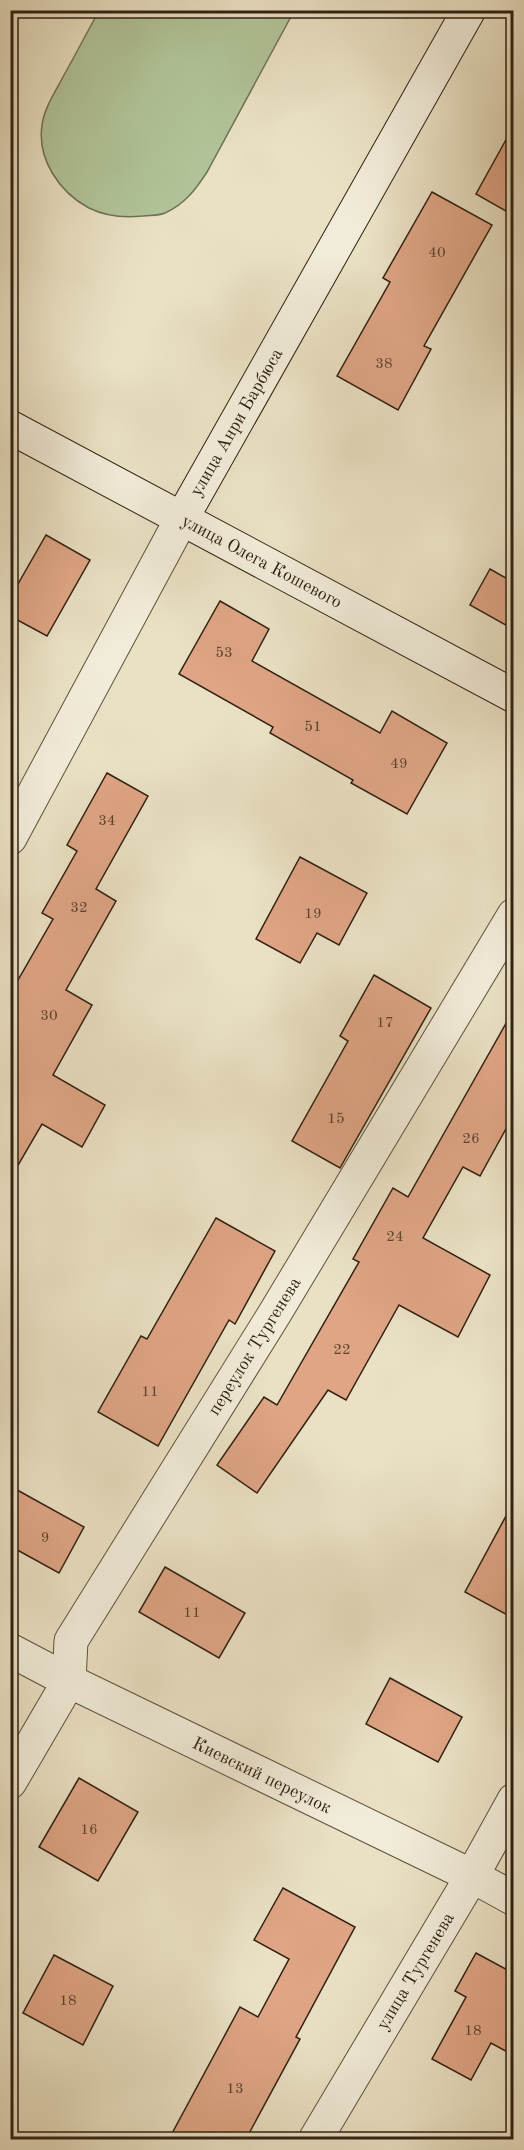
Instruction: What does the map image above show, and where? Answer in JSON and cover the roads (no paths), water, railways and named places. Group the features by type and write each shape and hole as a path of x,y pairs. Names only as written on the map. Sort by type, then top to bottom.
{"street":[{"name":"улица Анри Барбюса","path":"10,838 182,518 469,10"},
{"name":"улица Олега Кошевого","path":"10,427 513,696"},
{"name":"переулок Тургенева","path":"10,1782 69,1681 71,1641 275,1313 513,915"},
{"name":"Киевский переулок","path":"10,1650 69,1681 472,1876 513,1899"},
{"name":"улица Тургенева","path":"315,2139 472,1876 513,1800"}]}
